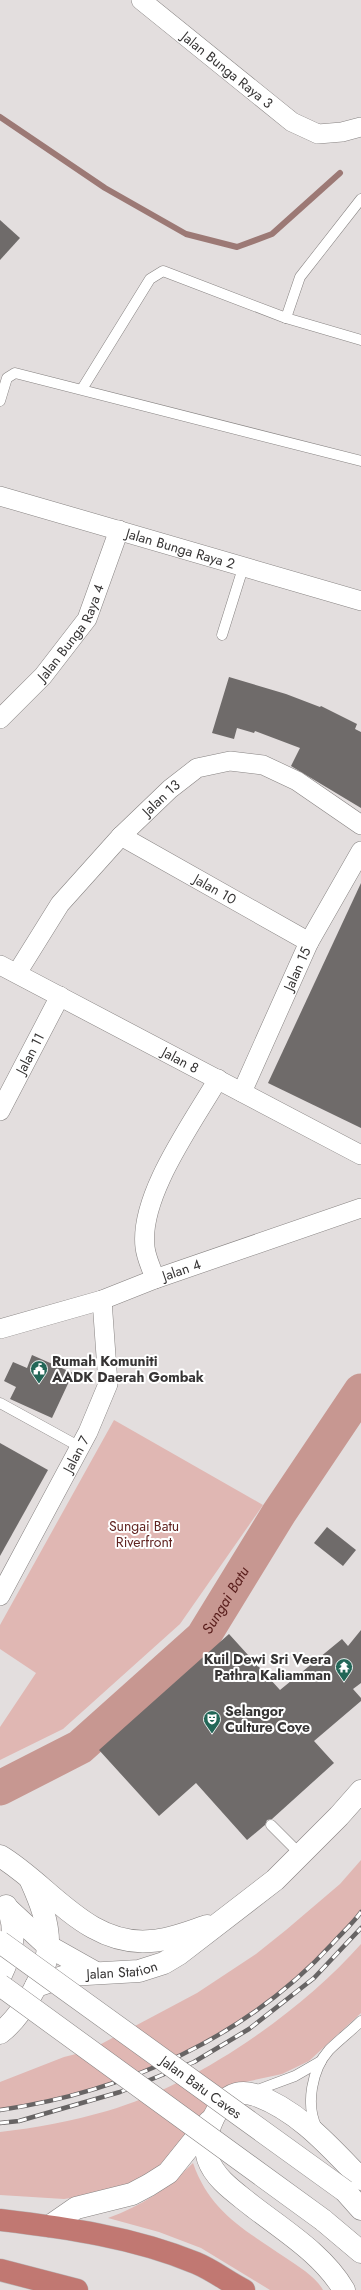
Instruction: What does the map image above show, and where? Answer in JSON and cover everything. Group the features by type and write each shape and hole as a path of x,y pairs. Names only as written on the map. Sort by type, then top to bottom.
{"highway":[{"path":"0,2220 100,2234 145,2244 198,2264 241,2289"},
{"path":"0,2270 77,2290"}],"main road":[{"name":"Jalan Station","path":"4,1904 48,1946 96,1973 139,1971 164,1963 179,1954 275,1880 361,1791"},
{"path":"0,1856 28,1876 40,1900 45,1920 48,1946 36,1986 20,2013 0,2033"},
{"name":"Jalan Station","path":"28,1876 72,1915 91,1926 128,1940 151,1942 220,1922"},
{"path":"0,1977 12,1943 12,1928 4,1904"},
{"name":"Jalan Batu Caves","path":"0,1942 356,2191"},
{"path":"36,1986 69,1975 96,1973"},
{"path":"0,1985 323,2220 361,2252"},
{"path":"50,2226 76,2208 132,2194 168,2173 222,2103 237,2092 248,2093 273,2102 322,2139 356,2191 361,2209"},
{"path":"213,2116 206,2139 208,2158 214,2170 226,2185 316,2256 344,2290"}],"street":[{"name":"Jalan Bunga Raya 3","path":"140,0 292,122 318,134 342,132 361,126"},
{"name":"Jalan Bunga Raya 2","path":"0,496 119,530 243,568 361,601"},
{"name":"Jalan Bunga Raya 4","path":"0,719 43,676 87,619 119,530"},
{"name":"Jalan 13","path":"17,973 60,904 120,836 170,788 197,768 230,761 263,765 296,781 361,825"},
{"name":"Jalan 10","path":"120,836 309,942"},
{"name":"Jalan 15","path":"242,1092 309,942 361,851"},
{"name":"Jalan 8","path":"0,964 361,1155"},
{"name":"Jalan 11","path":"0,1111 60,996"},
{"path":"155,1279 145,1248 146,1218 155,1189 218,1079"},
{"name":"Jalan 4","path":"0,1329 102,1300 155,1279 361,1208"},
{"name":"Jalan 7","path":"0,1596 80,1447 108,1384 102,1300"}],"lane":[{"path":"286,318 300,277 361,199"},
{"path":"82,389 150,280 163,271 286,318 361,340"},
{"path":"0,400 7,378 15,372 361,461"},
{"path":"222,635 243,568"},
{"path":"0,1403 80,1447"},
{"path":"271,1825 301,1854"},
{"path":"322,2139 311,2110 311,2091 321,2061 329,2050 361,2021"},
{"path":"248,2093 295,2076 321,2061"}],"green space":[{"name":"Sungai Batu Riverfront","path":"114,1420 263,1505 180,1624 63,1729 0,1760 0,1727 36,1673 0,1649 0,1625"},
{"path":"361,1860 361,1909 327,1949 288,1984 246,2016 200,2044 152,2067 102,2085 51,2100 0,2109 0,2082 64,2057 88,2051 197,1993 256,1954 286,1930 340,1884"},
{"path":"361,1944 361,2013 309,2061 282,2074 236,2084 164,2163 132,2184 107,2193 64,2199 0,2195 0,2132 54,2124 107,2111 141,2099 176,2084 244,2044 277,2020 308,1996"},
{"path":"193,2163 200,2180 209,2195 230,2218 243,2229 306,2272 320,2285 323,2290 270,2290 201,2248 159,2232 108,2218 132,2208 154,2195"}],"building":[{"path":"0,220 20,238 0,260"},
{"path":"229,677 286,694 320,707 321,706 357,724 355,729 361,732 361,808 291,766 300,748 255,731 254,733 237,728 234,739 212,733"},
{"path":"361,883 361,1128 268,1083"},
{"name":"Rumah Komuniti AADK Daerah Gombak","path":"32,1355 73,1373 52,1418 10,1399 16,1387 4,1381 13,1362 27,1368"},
{"path":"0,1443 48,1470 0,1556"},
{"path":"327,1527 356,1550 343,1566 314,1543"},
{"name":"Selangor Culture Cove","path":"361,1630 361,1683 353,1689 361,1698 361,1701 314,1741 334,1763 272,1819 267,1820 265,1825 247,1840 196,1783 159,1816 99,1750 229,1634 280,1690 342,1639 348,1646"}],"waterway":[{"path":"0,117 105,188 186,234 237,247 272,234 340,173"},
{"name":"Sungai Batu","path":"0,1788 80,1747 203,1637 279,1513 361,1391"}],"railway":[{"path":"0,2110 47,2102 93,2090 138,2074 181,2055 223,2032 262,2006 299,1976 333,1943 361,1912"},
{"path":"0,2123 19,2121 120,2092 194,2062 249,2029 314,1978 361,1928"}],"place":[{"name":"Rumah Komuniti AADK Daerah Gombak","path":"39,1384"},
{"name":"Kuil Dewi Sri Veera Pathra Kaliamman","path":"344,1682"},
{"name":"Selangor Culture Cove","path":"212,1734"}]}
